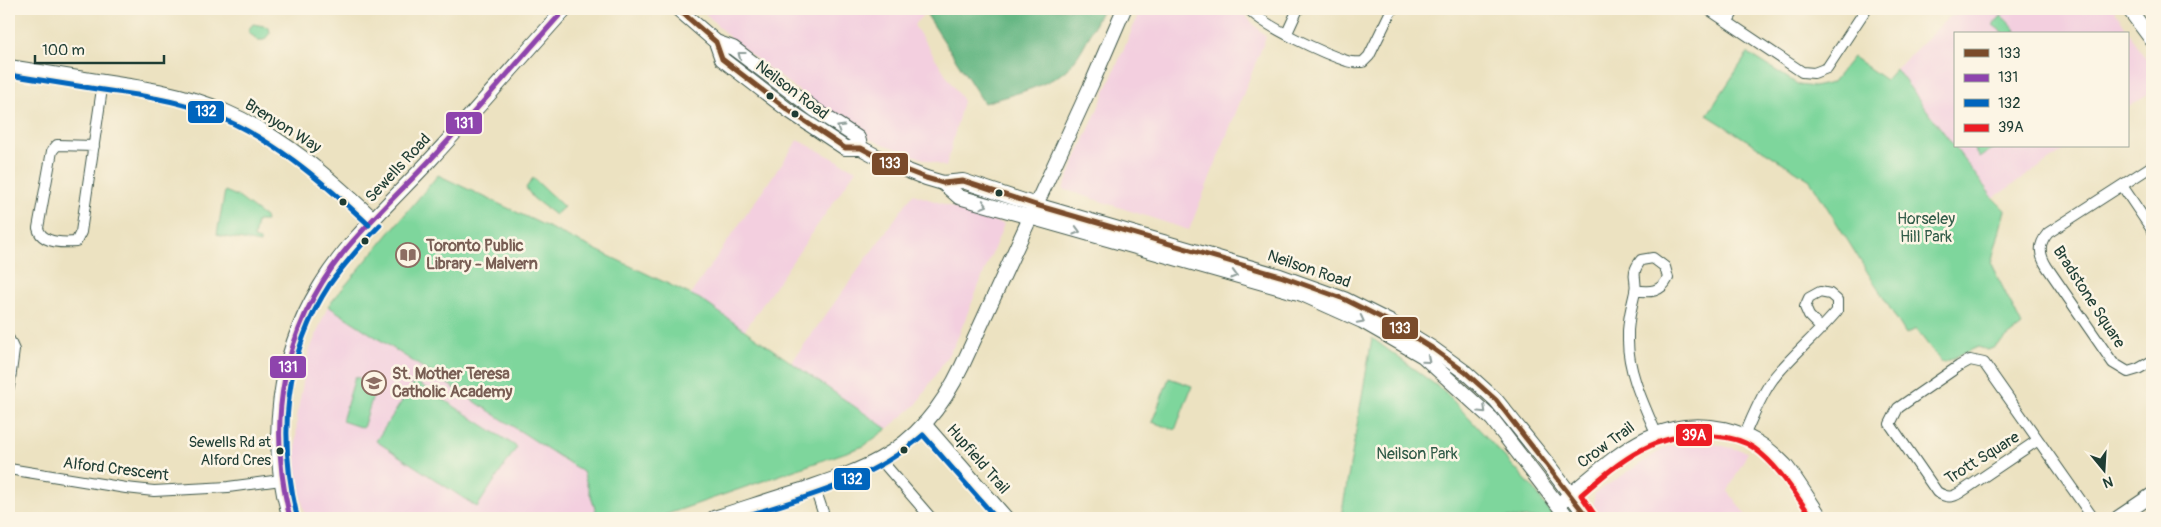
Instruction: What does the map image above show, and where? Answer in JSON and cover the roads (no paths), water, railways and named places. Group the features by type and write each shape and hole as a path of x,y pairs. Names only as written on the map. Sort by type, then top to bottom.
{"street":[{"name":"Sewells Road","path":"290,518 281,480 278,431 281,393 293,344 319,288 338,260 565,9"},
{"name":"Neilson Road","path":"678,9 716,42 733,48 792,94 858,138 861,148"},
{"path":"719,518 845,476 880,459 899,446 924,424 953,385 1124,9"},
{"path":"1249,9 1257,17 1287,33 1349,62 1362,62 1369,56 1392,9"},
{"path":"1287,33 1298,9"},
{"path":"1708,9 1802,72 1814,73 1826,68 1835,58 1866,9"},
{"path":"1728,21 1735,9"},
{"path":"2129,9 2152,40"},
{"name":"Neilson Road","path":"716,42 722,59 818,132 846,148 861,148 895,166 943,183 959,197 1033,211 1302,294 1319,295 1362,321 1409,340 1465,372 1496,400 1588,518"},
{"name":"Brenyon Way","path":"9,67 170,93 226,112 286,145 306,159 374,220"},
{"path":"94,146 57,145 52,151 38,228 38,232 46,239 66,243 76,242 81,232 94,146 103,82"},
{"path":"782,105 792,94"},
{"name":"Bradstone Square","path":"2152,166 2123,187 2048,233 2042,241 2040,250 2047,267 2113,363 2128,372 2138,369 2152,360"},
{"path":"2123,187 2152,230"},
{"path":"1635,290 1629,319 1629,356 1637,384 1656,433"},
{"path":"1745,434 1760,400 1774,378 1822,329"},
{"path":"9,339 14,350 9,387"},
{"name":"Neilson Road","path":"1409,340 1423,356 1492,420 1568,518"},
{"name":"Trott Square","path":"2038,440 1961,492 1953,497 1947,497 1937,492 1890,424 1898,408 1959,366 1970,360 1984,362 2093,518"},
{"name":"Hupfield Trail","path":"924,424 1006,518"},
{"name":"Crow Trail","path":"1558,504 1631,446 1656,433 1697,425 1745,434 1760,442 1785,466 1821,518"},
{"path":"880,459 931,518"},
{"name":"Alford Crescent","path":"9,469 154,491 211,488 281,480"},
{"path":"814,486 825,518"},
{"path":"2118,518 2152,495"}],"place":[{"name":"Toronto Public Library - Malvern","path":"408,255"},
{"name":"St. Mother Teresa Catholic Academy","path":"374,383"},
{"name":"Sewells Rd at Alford Cres","path":"280,451"}],"park label":[{"name":"Horseley Hill Park","path":"1926,228"},
{"name":"Neilson Park","path":"1417,454"}]}
